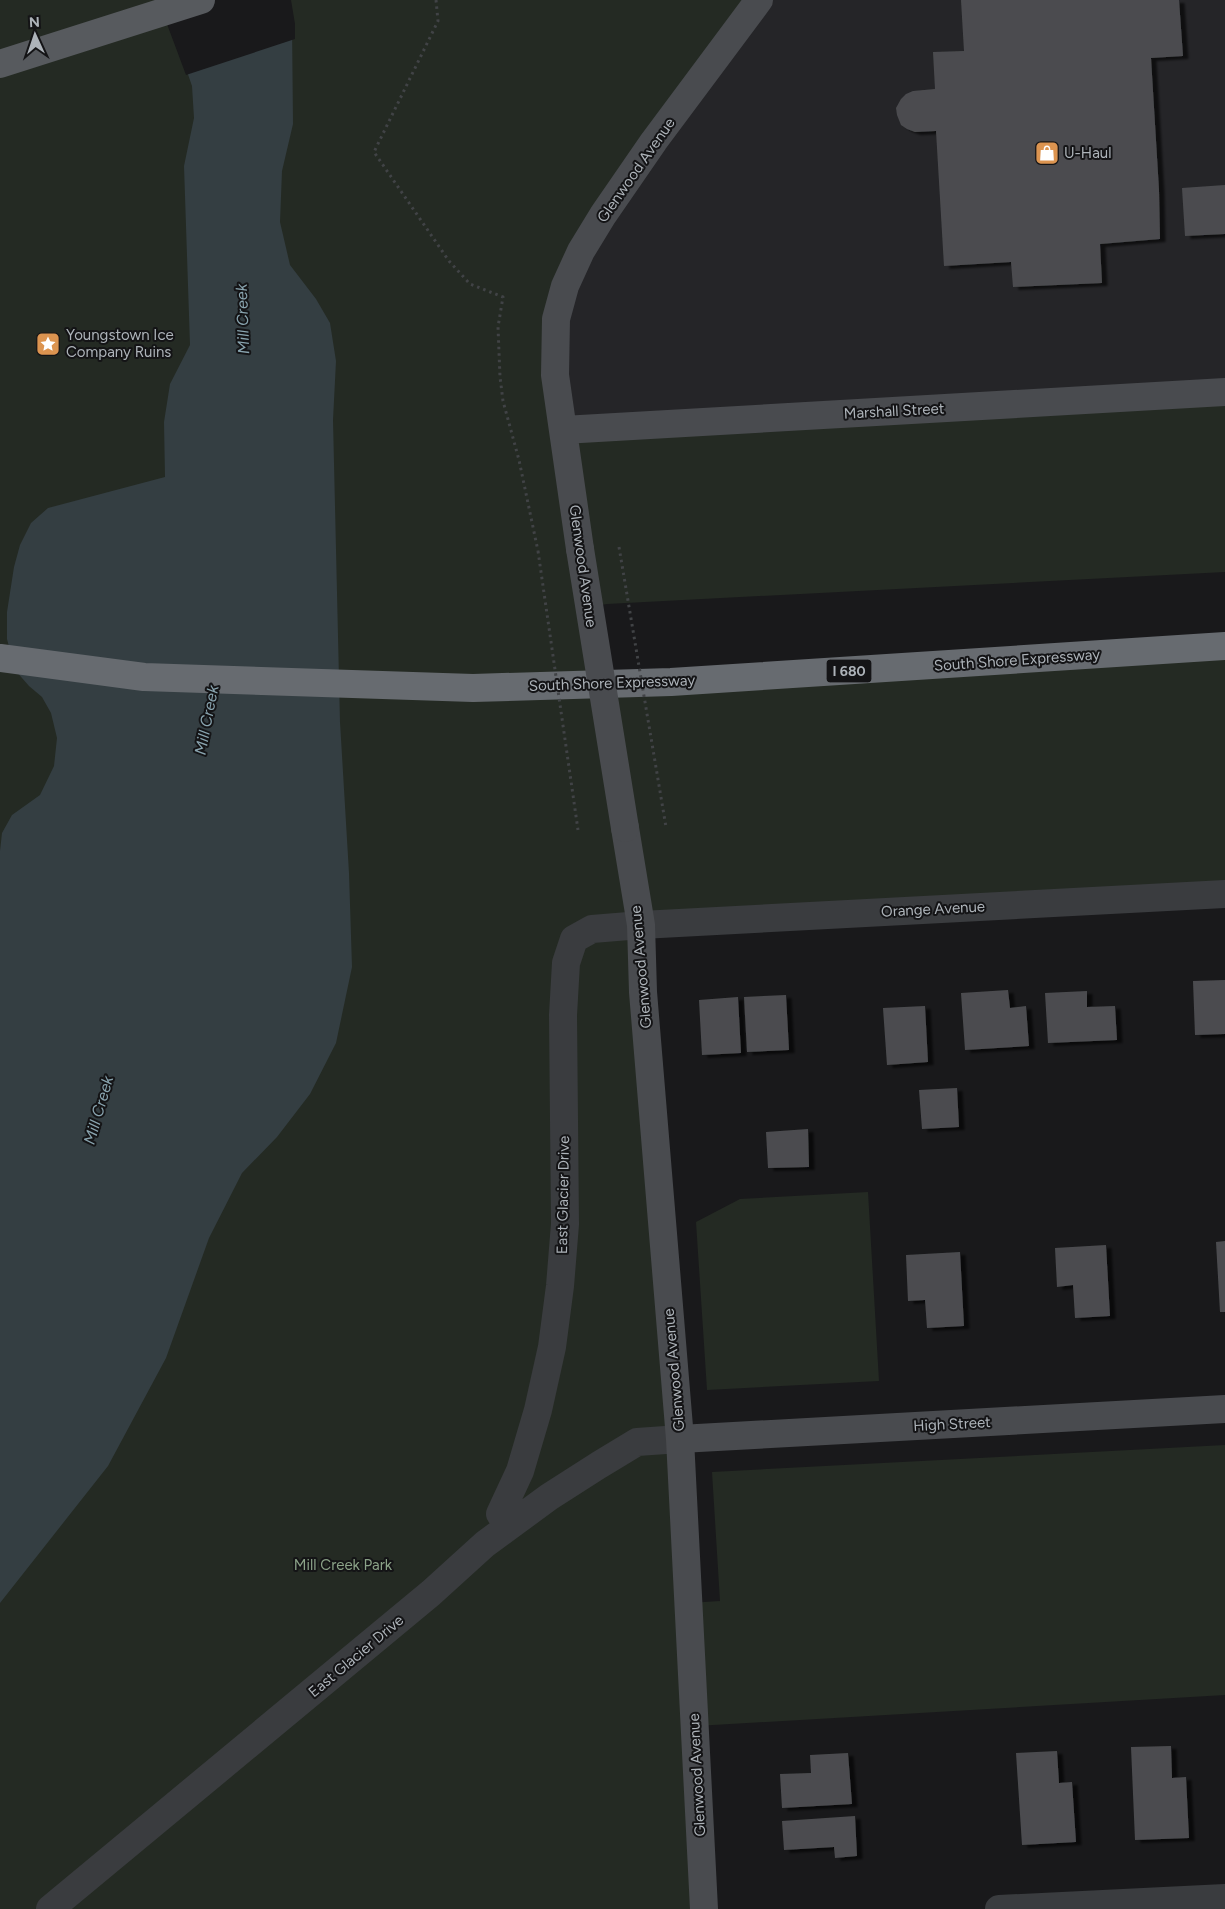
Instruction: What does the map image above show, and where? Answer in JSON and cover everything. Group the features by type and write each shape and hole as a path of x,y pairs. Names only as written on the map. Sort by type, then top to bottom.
{"highway":[{"name":"South Shore Expressway","path":"0,658 144,677 473,688 671,682 1225,646"}],"main road":[{"path":"0,64 200,0"},
{"name":"Glenwood Avenue","path":"704,1909 680,1439 643,992 641,925 580,549 563,430 556,375 556,319 565,286 582,251 604,215 654,141 759,0"},
{"name":"Marshall Street","path":"563,430 1225,392"},
{"name":"High Street","path":"680,1439 1225,1409"}],"street":[{"name":"Orange Avenue","path":"641,925 1225,894"},
{"name":"East Glacier Drive","path":"500,1514 520,1471 538,1410 552,1347 560,1286 565,1224 562,1015 566,963 574,939 592,929 641,925"},
{"name":"East Glacier Drive","path":"50,1909 431,1593 485,1544 549,1497 637,1442 680,1439"},
{"path":"999,1909 1225,1898"}],"path":[{"path":"436,0 438,22 374,152 449,261 470,284 503,297 498,327 500,377 538,551 578,830"},
{"path":"619,547 666,827"}],"shaded area":[{"path":"759,0 1225,0 1225,392 563,430 565,286"}],"green space":[{"name":"Mill Creek Park","path":"0,0 759,0 565,286 563,429 1225,392 1225,572 607,604 589,607 601,684 1225,646 1225,894 641,925 688,1603 720,1601 712,1472 1225,1445 1225,1695 696,1726 704,1909 0,1909"},
{"path":"868,1192 879,1381 707,1390 696,1222 740,1199"}],"water":[{"name":"Mill Creek","path":"292,24 293,124 282,171 280,222 290,265 316,299 330,323 336,361 333,420 340,722 349,873 352,967 336,1043 310,1094 277,1137 242,1173 209,1238 166,1358 108,1466 0,1603 0,851 2,833 12,815 40,795 54,766 57,738 51,713 42,697 15,670 7,639 7,612 14,567 20,545 31,523 48,508 165,477 164,422 170,384 190,345 184,166 194,118 192,86 171,25"}],"pier":[{"path":"158,0 291,0 295,24 295,39 186,75"}],"building":[{"name":"U-Haul","path":"961,0 1179,0 1183,56 1151,58 1160,239 1100,244 1102,283 1013,287 1011,262 944,266 936,131 915,132 907,129 901,125 896,108 906,94 913,91 935,89 933,52 964,51"},
{"path":"1225,185 1225,234 1185,236 1182,188"},
{"path":"1225,980 1225,1034 1195,1035 1193,981"},
{"path":"1008,990 1010,1008 1026,1006 1029,1046 965,1050 961,993"},
{"path":"1087,991 1087,1007 1115,1006 1117,1040 1048,1043 1045,993"},
{"path":"786,995 789,1050 747,1052 744,997"},
{"path":"738,997 741,1053 702,1055 699,1000"},
{"path":"925,1006 928,1062 887,1065 883,1008"},
{"path":"957,1088 959,1127 922,1129 919,1090"},
{"path":"808,1129 809,1167 768,1168 766,1132"},
{"path":"1225,1241 1225,1312 1220,1312 1216,1242"},
{"path":"1106,1245 1110,1316 1075,1318 1073,1285 1057,1287 1055,1248"},
{"path":"960,1252 964,1326 927,1328 925,1300 908,1301 906,1255"},
{"path":"1171,1746 1172,1778 1186,1777 1189,1838 1135,1840 1131,1747"},
{"path":"1057,1751 1059,1783 1072,1782 1076,1842 1022,1845 1016,1753"},
{"path":"848,1753 852,1804 782,1808 780,1774 811,1773 810,1755"},
{"path":"855,1816 857,1856 835,1858 834,1847 784,1850 782,1821"}],"place":[{"name":"U-Haul","path":"1047,153"},
{"name":"Youngstown Ice Company Ruins","path":"48,344"}]}
